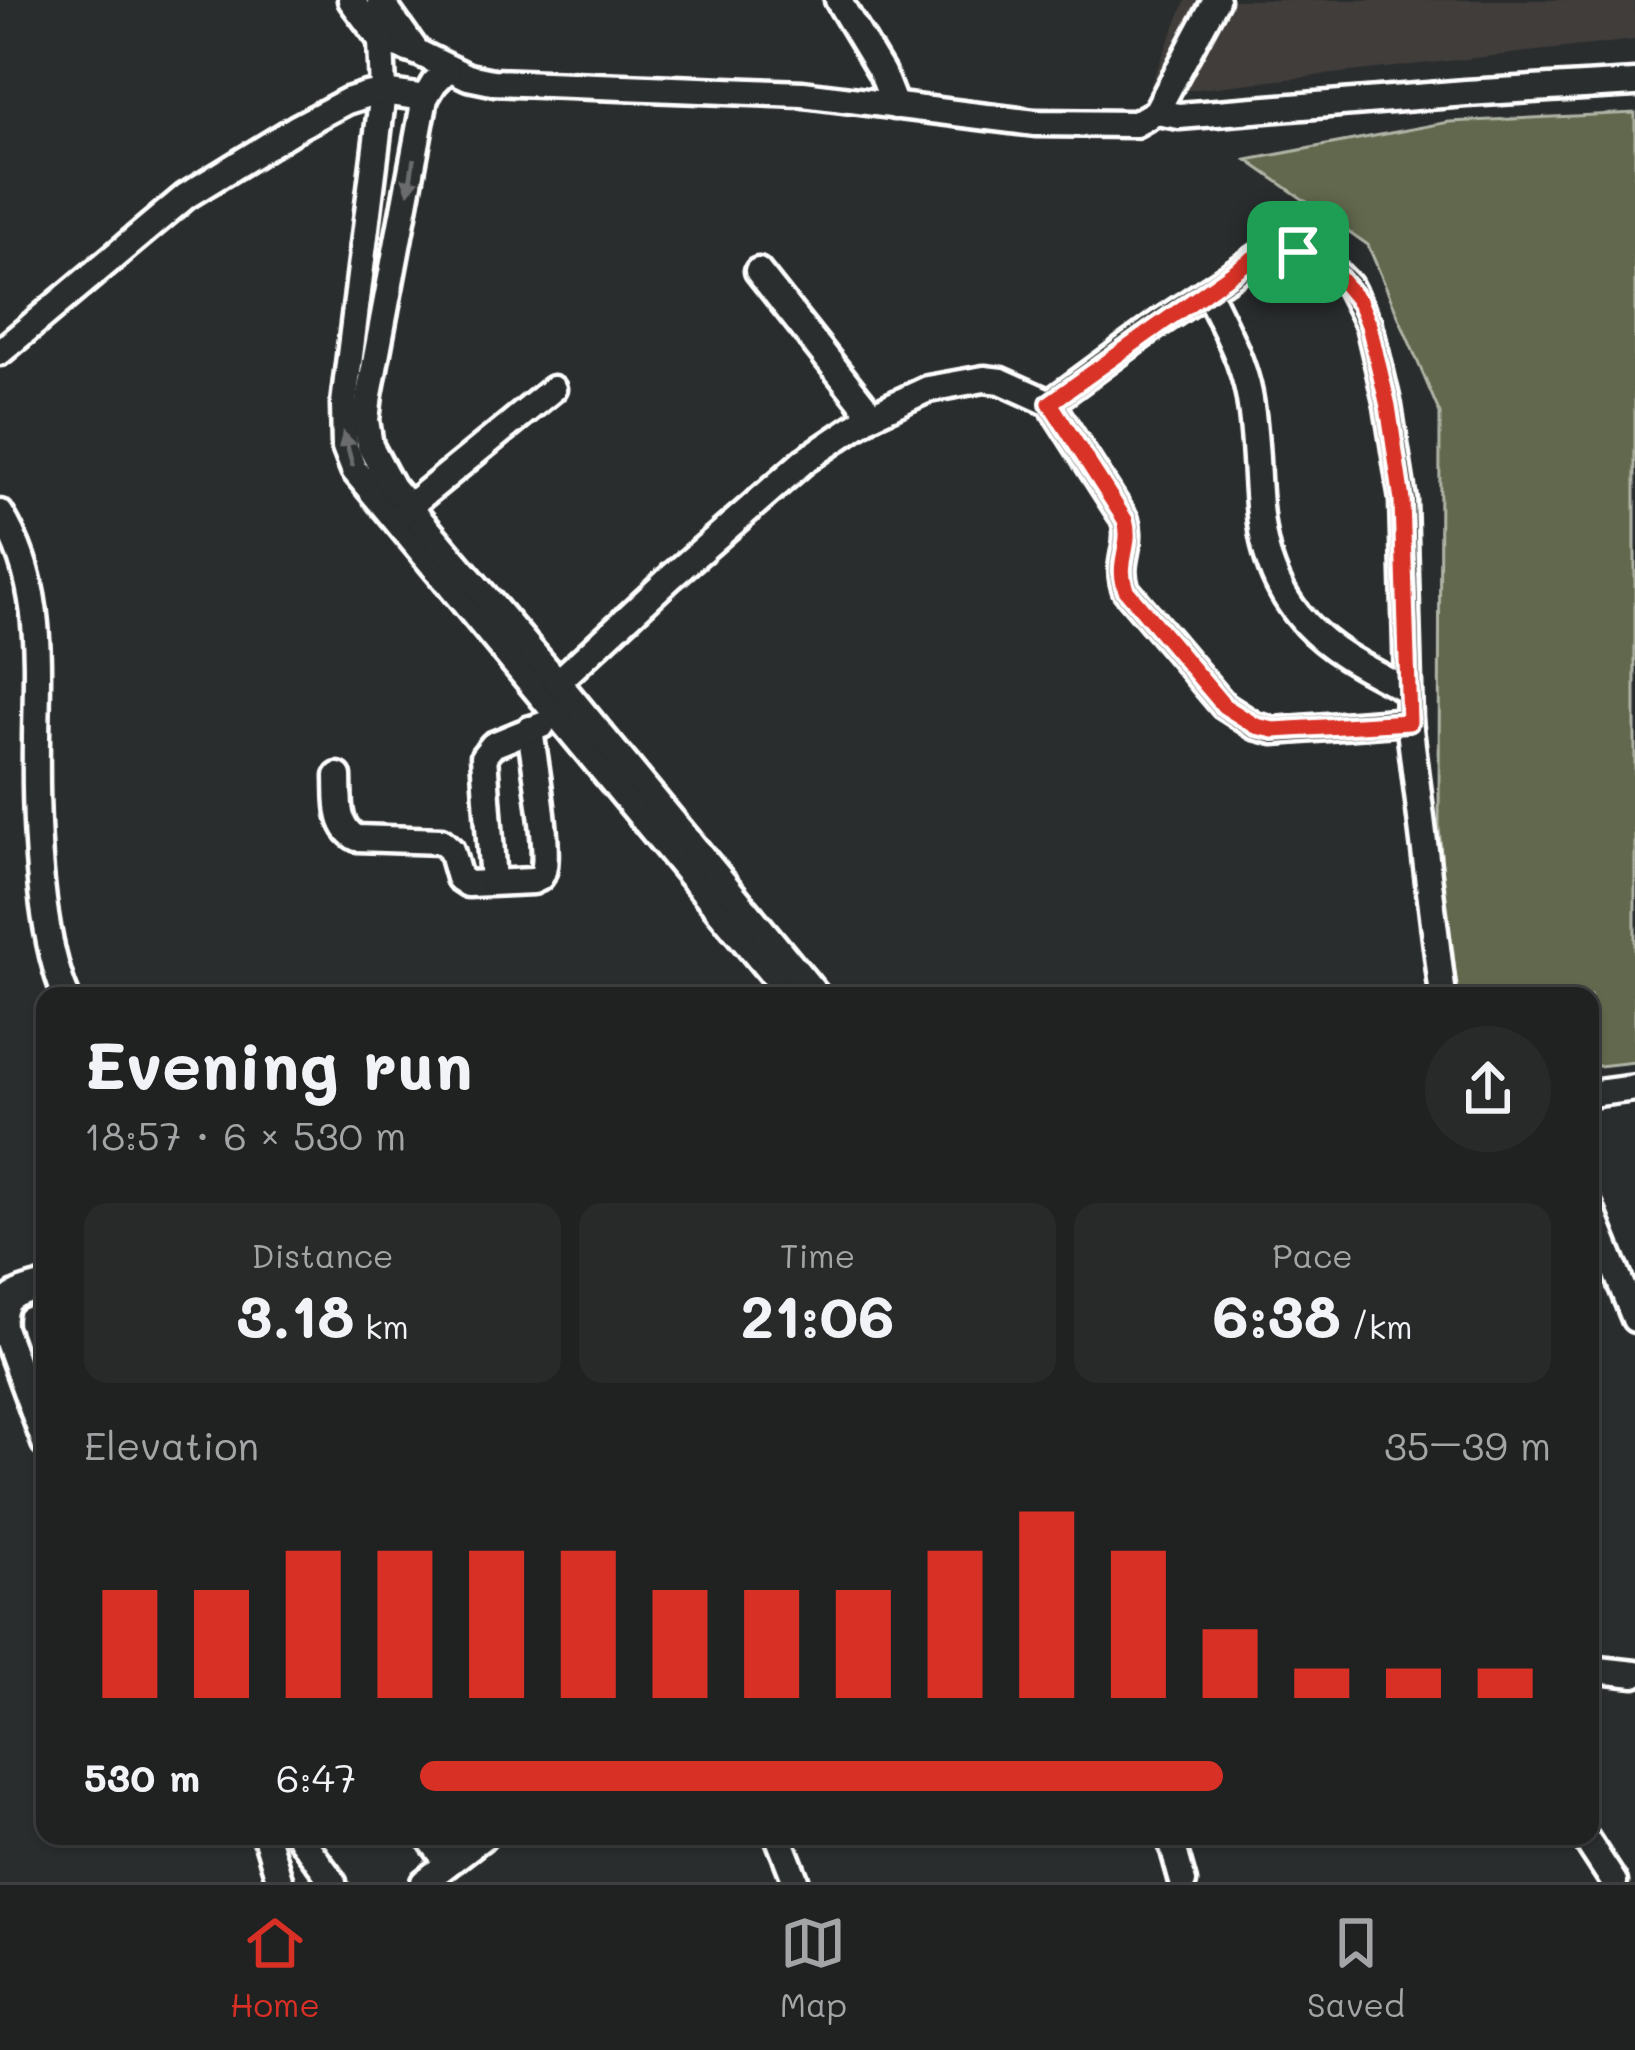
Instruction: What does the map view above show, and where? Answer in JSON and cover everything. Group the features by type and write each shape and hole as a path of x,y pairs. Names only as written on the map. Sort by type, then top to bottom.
{"street":[{"path":"351,0 381,40 383,92 344,404 345,447 354,470 401,512 810,987"},
{"path":"380,0 417,52"},
{"path":"838,0 882,73 895,106"},
{"path":"381,40 468,77 492,82 803,94 1035,123 1135,124 1156,112 1216,0"},
{"path":"401,512 370,446 368,395 425,98 448,69"},
{"path":"1156,112 1179,116 1635,83"},
{"path":"0,352 186,196 347,101 383,92 425,98"},
{"path":"370,215 404,221"},
{"path":"1050,403 1259,254 1281,247 1298,252 1336,274 1360,303 1388,406 1402,500 1409,722 1443,987"},
{"path":"758,272 872,415"},
{"path":"1207,291 1249,391 1257,497 1271,572 1286,600 1331,648 1407,690"},
{"path":"543,675 804,461 872,415 928,389 984,379 1001,381 1050,403 1125,520 1128,540 1120,571 1126,590 1224,706 1256,726 1274,730 1409,722"},
{"path":"401,512 553,389"},
{"path":"0,513 25,567 39,646 35,783 53,957 63,987"},
{"path":"543,675 560,717 783,987"},
{"path":"493,882 484,756 487,749 560,717"},
{"path":"338,776 340,818 351,836 442,841 451,850 457,875 468,884 533,881 544,869 544,830 530,730"},
{"path":"1599,1093 1635,1088"},
{"path":"1599,1230 1635,1319"},
{"path":"36,1288 7,1301 2,1317 36,1419"},
{"path":"1599,1671 1635,1674"},
{"path":"269,1845 280,1882"},
{"path":"305,1845 333,1882"},
{"path":"435,1845 448,1863"},
{"path":"424,1882 472,1845"},
{"path":"782,1845 796,1882"},
{"path":"1173,1845 1183,1882"},
{"path":"1590,1845 1614,1882"}],"shaded area":[{"path":"1186,0 1635,0 1635,40 1146,95"}],"green space":[{"path":"1635,113 1635,1062 1599,1066 1599,987 1451,987 1439,827 1440,414 1368,245 1247,160 1449,122"}],"route":[{"path":"1281,247 1298,252 1349,286 1369,325 1388,406 1402,500 1409,722 1274,730 1256,726 1224,706 1126,590 1120,571 1128,530 1121,510 1050,403 1259,254 1281,247"}]}
